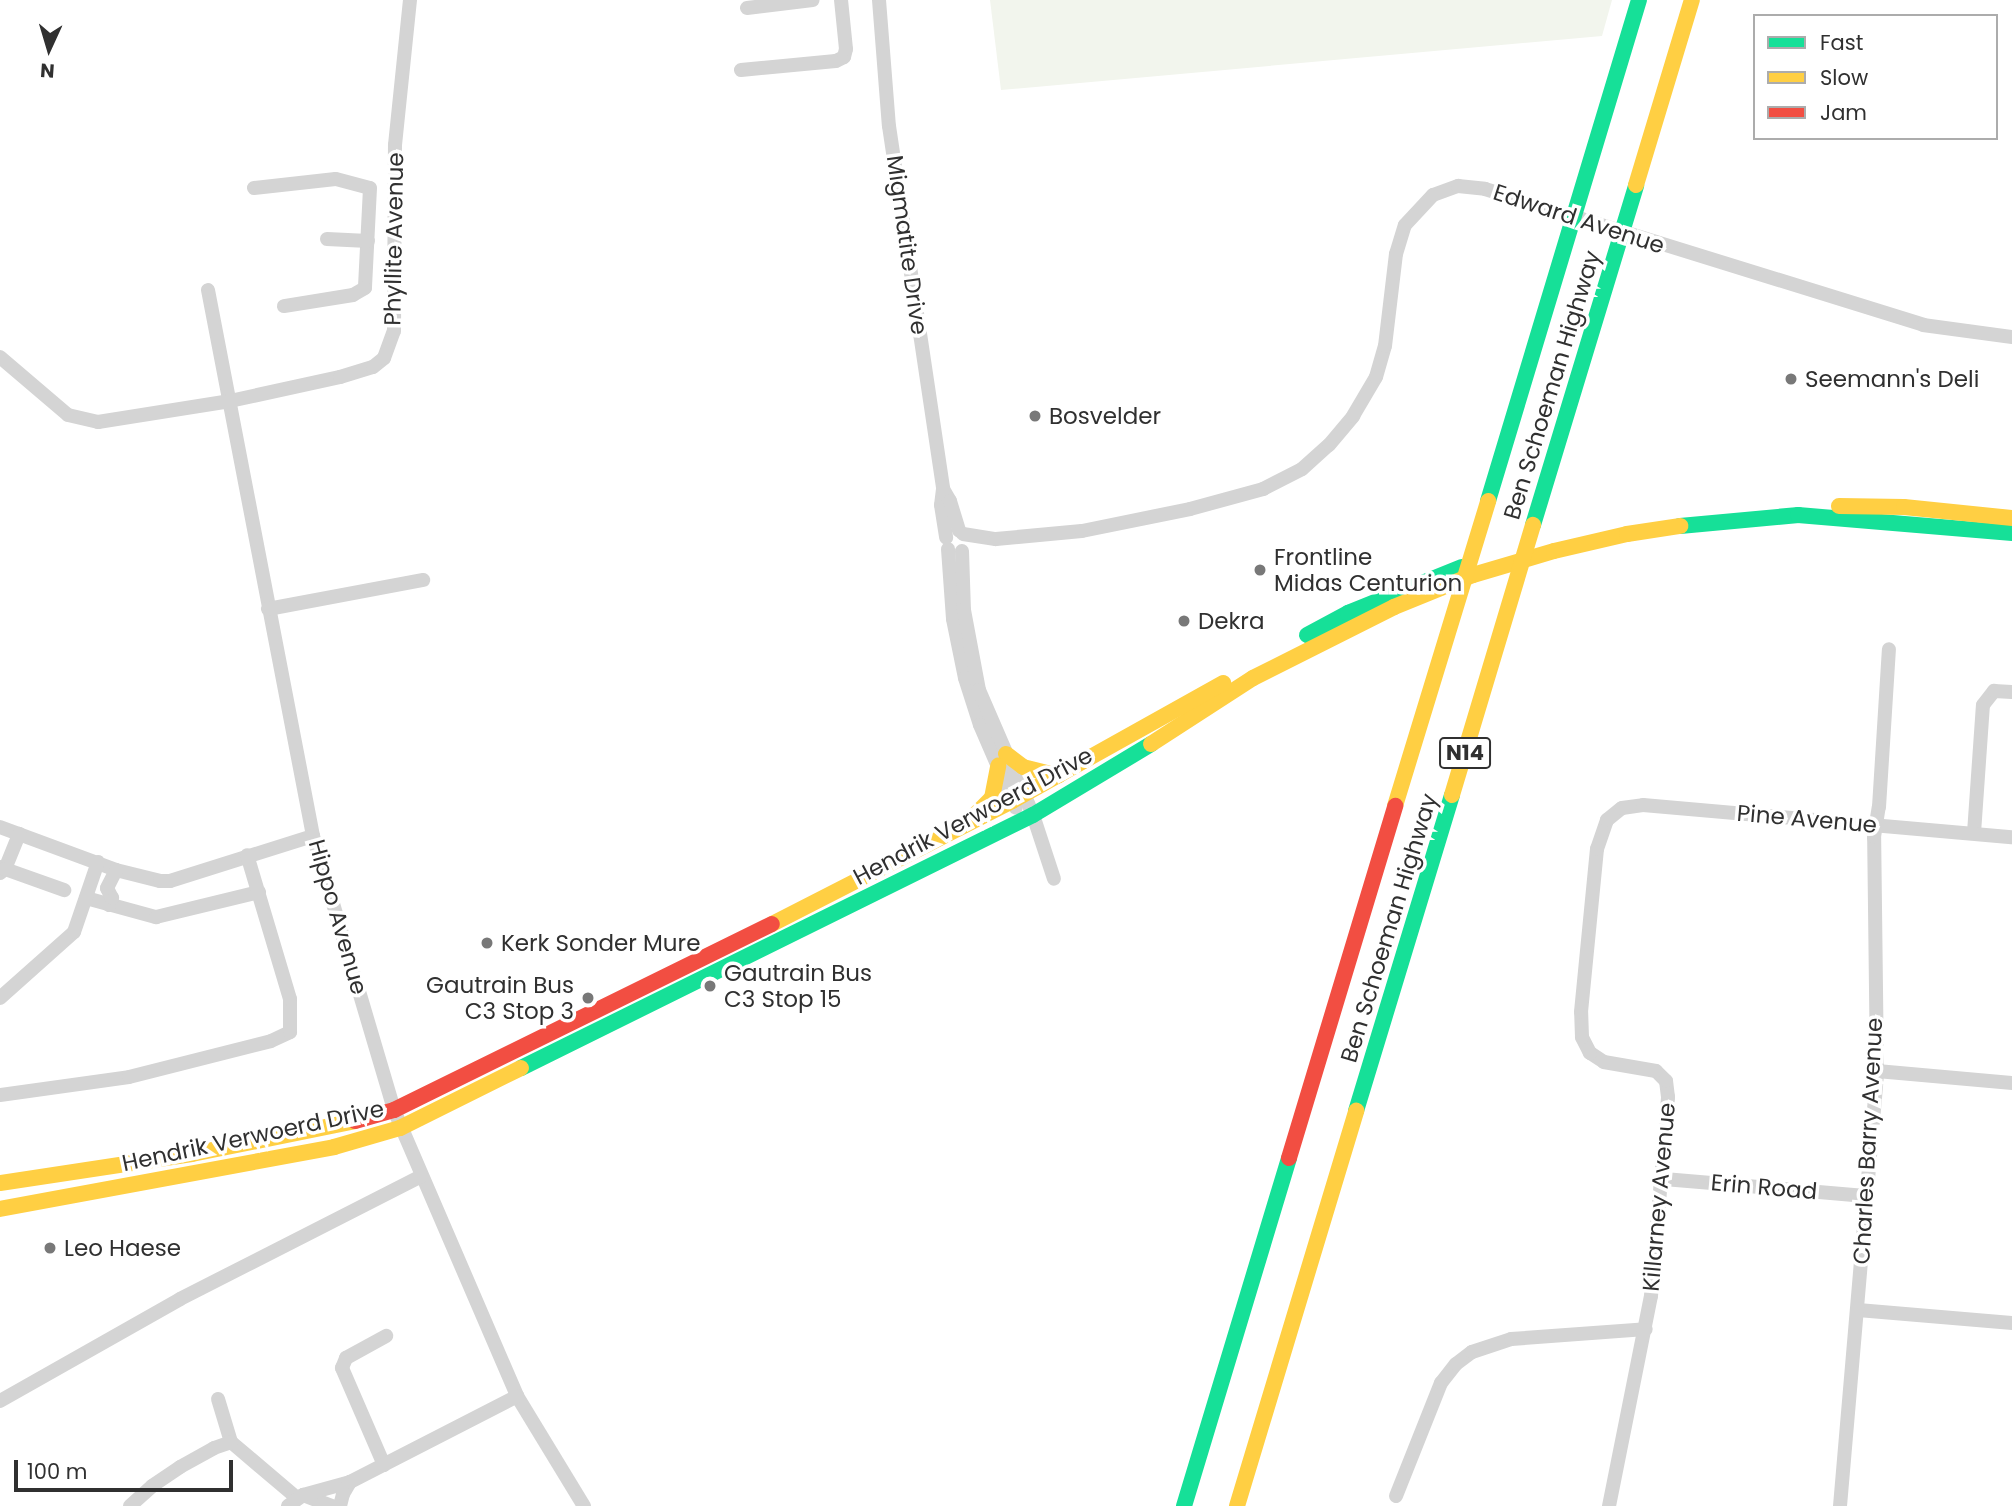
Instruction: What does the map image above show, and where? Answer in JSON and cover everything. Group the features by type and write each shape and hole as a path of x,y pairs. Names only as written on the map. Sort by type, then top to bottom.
{"main road":[{"name":"Ben Schoeman Highway","path":"1184,1506 1639,0"},
{"name":"Ben Schoeman Highway","path":"1237,1506 1692,0"},
{"name":"Hendrik Verwoerd Drive","path":"0,1183 192,1154 328,1129 394,1110 655,984 1018,798 1326,625 1391,601 1492,556 1703,512 1795,505 1904,507 2012,518"},
{"name":"Hendrik Verwoerd Drive","path":"1625,529 1798,515 2012,533"},
{"name":"Hendrik Verwoerd Drive","path":"0,1209 321,1149 400,1128 1028,818 1144,749 1253,678 1391,601"},
{"path":"965,825 992,798 1002,760 1058,776"}],"street":[{"name":"Phyllite Avenue","path":"0,357 77,420 109,422 230,401 359,373 384,358 394,331 392,197 410,0"},
{"path":"747,8 813,0"},
{"path":"741,70 836,61 844,57 846,49 841,0"},
{"name":"Migmatite Drive","path":"879,0 889,126 943,489 941,505 957,542 953,619 965,678 1042,846 1054,879"},
{"path":"254,188 343,179 368,186 370,197 366,284 363,291 284,306"},
{"name":"Edward Avenue","path":"957,542 1082,531 1190,509 1263,489 1302,469 1329,445 1353,416 1376,377 1385,346 1396,254 1405,225 1433,195 1458,186 1485,189 1923,326 2012,337"},
{"path":"370,197 392,197"},
{"path":"327,239 368,241"},
{"name":"Hippo Avenue","path":"208,290 313,836 394,1110 517,1396 584,1506"},
{"path":"268,609 423,580"},
{"name":"Charles Barry Avenue","path":"1840,1506 1877,1071 1875,824 1889,649"},
{"path":"1974,833 1983,705 1994,691 2012,692"},
{"name":"Pine Avenue","path":"1607,820 1622,808 1643,805 2012,837"},
{"name":"Killarney Avenue","path":"1607,820 1597,849 1581,1028 1585,1044 1596,1059 1648,1067 1666,1081 1668,1097 1664,1179 1646,1329 1609,1506"},
{"path":"0,827 151,881 170,881 313,836"},
{"path":"19,834 2,870 64,890"},
{"path":"0,1095 135,1076 271,1041 290,1032 290,999 247,855"},
{"path":"0,998 74,932 98,862"},
{"path":"109,905 112,898 107,888 116,870"},
{"path":"86,898 162,917 259,892"},
{"path":"1877,1071 2012,1083"},
{"path":"2,1402 180,1300 421,1176"},
{"name":"Erin Road","path":"1664,1179 1865,1196"},
{"path":"1858,1310 2012,1323"},
{"path":"1396,1496 1441,1383 1456,1364 1472,1352 1511,1339 1646,1329"},
{"path":"384,1465 342,1368 346,1358 386,1336"},
{"path":"296,1500 350,1482 517,1396"},
{"path":"218,1399 231,1443 296,1500 332,1506"},
{"path":"130,1506 152,1486 180,1467 214,1448 231,1443"},
{"path":"340,1506 350,1482"}],"shaded area":[{"path":"990,0 1612,0 1602,36 1001,90"}],"traffic: fast":[{"path":"1488,501 1639,0"},
{"path":"1533,525 1636,185"},
{"path":"1680,526 1798,515 2012,533"},
{"path":"1307,635 1348,613 1462,567"},
{"path":"521,1068 1033,815 1151,744"},
{"path":"1356,1111 1452,795"},
{"path":"1184,1506 1289,1158"}],"traffic: slow":[{"path":"1636,185 1692,0"},
{"path":"1395,806 1488,501"},
{"path":"1839,506 1904,507 2012,518"},
{"path":"1452,795 1533,525"},
{"path":"1151,744 1253,678 1394,607 1473,575 1554,551 1627,534 1680,526"},
{"path":"772,924 1012,801 1223,683"},
{"path":"1006,754 1023,767 1058,776"},
{"path":"975,815 992,798 998,766"},
{"path":"0,1209 334,1147 400,1128 521,1068"},
{"path":"1237,1506 1356,1111"},
{"path":"0,1183 192,1154 355,1121"}],"traffic: jam":[{"path":"1289,1158 1395,806"},
{"path":"355,1121 394,1110 772,924"}],"place":[{"name":"Seemann's Deli","path":"1791,379"},
{"name":"Bosvelder","path":"1035,416"},
{"name":"Frontline Midas Centurion","path":"1260,570"},
{"name":"Dekra","path":"1184,621"},
{"name":"Kerk Sonder Mure","path":"487,943"},
{"name":"Gautrain Bus C3 Stop 15","path":"710,986"},
{"name":"Gautrain Bus C3 Stop 3","path":"588,998"},
{"name":"Leo Haese","path":"50,1248"}]}
